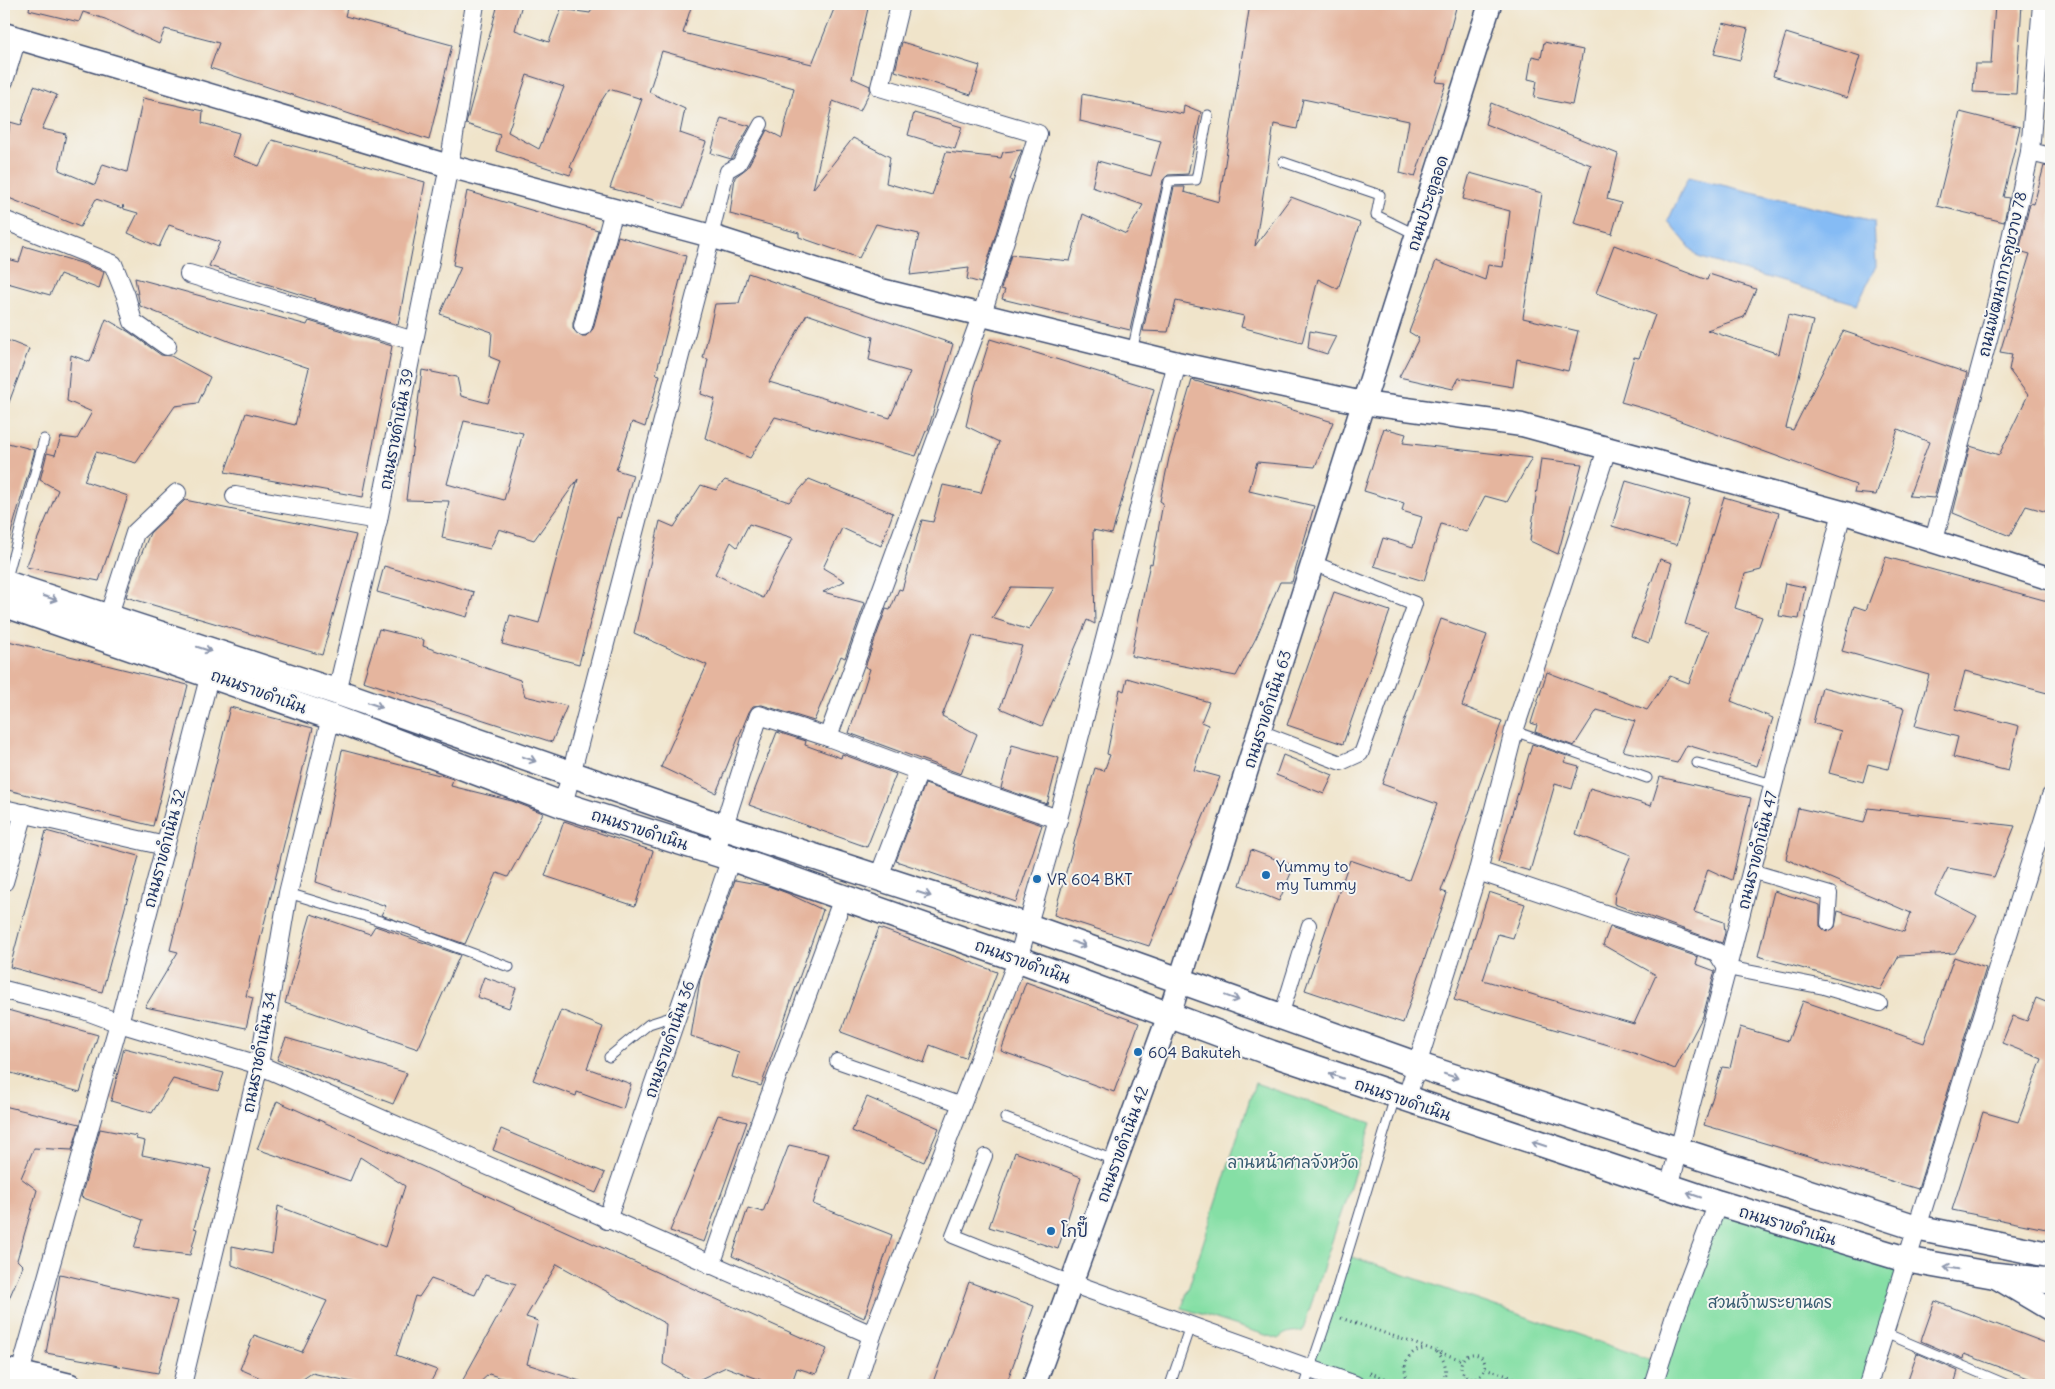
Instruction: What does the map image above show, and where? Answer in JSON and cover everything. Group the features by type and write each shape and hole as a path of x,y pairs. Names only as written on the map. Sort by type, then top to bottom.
{"main road":[{"name":"ถนนราขดำเนิน","path":"4,590 105,627 210,674 331,717 563,805 723,856 1018,959 1270,1053 1401,1098 1718,1203 1908,1260 1992,1275 2051,1281"},
{"name":"ถนนราขดำเนิน","path":"105,627 338,692 723,827 1027,926 1417,1065 1679,1151 1918,1228 2051,1255"},
{"path":"331,717 338,692"}],"street":[{"name":"ถนนราชดำเนิน 39","path":"338,692 378,520 449,166 474,4"},
{"path":"900,4 880,88 1038,134 982,314 828,737 1058,819"},
{"name":"ถนนประตูลอด","path":"1363,403 1490,4"},
{"name":"ถนนพัฒนาการคูขวาง 78","path":"1934,540 1992,324 2030,152 2042,4"},
{"path":"4,81 10,36 449,166 711,236 881,290 1176,363 1363,403 1522,425 1842,512 2051,579"},
{"path":"563,805 727,171 739,164 761,124"},
{"path":"2030,152 2051,157"},
{"path":"583,326 614,210"},
{"path":"4,220 113,264 126,296 133,322 167,346"},
{"path":"189,274 414,340"},
{"path":"856,1385 872,1335 1018,959 1058,819 1176,363"},
{"name":"ถนนราขดำเนิน 63","path":"1169,1015 1363,403"},
{"path":"1401,1098 1417,1065 1478,871 1514,731 1607,448"},
{"path":"105,627 135,533 177,493"},
{"path":"234,496 378,520"},
{"name":"ถนนราขดำเนิน 47","path":"1669,1187 1727,968 1842,512"},
{"path":"1260,732 1342,763 1362,754 1415,604 1313,563"},
{"name":"ถนนราขดำเนิน 32","path":"12,1371 118,1022 210,674"},
{"name":"ถนนราขดำเนิน 36","path":"607,1220 677,1015 723,856 723,827 759,715 828,737"},
{"name":"ถนนราชดำเนิน 34","path":"182,1385 259,1065 288,893 331,717"},
{"path":"878,879 919,771"},
{"path":"1868,1385 2051,796"},
{"path":"4,809 165,846"},
{"path":"4,882 24,813"},
{"path":"1478,871 1717,952 1727,968 1824,987 1880,1004"},
{"path":"1751,871 1830,894 1828,923"},
{"path":"711,1265 761,1120 843,898"},
{"path":"1280,1016 1309,925"},
{"path":"4,990 84,1010 259,1065 581,1206 607,1220 872,1335"},
{"name":"ถนนราขดำเนิน 42","path":"1034,1385 1169,1015"},
{"path":"837,1061 962,1104"},
{"path":"985,1156 953,1236 1071,1284 1190,1326 1307,1377 1355,1385"},
{"path":"1653,1385 1675,1316 1718,1203"},
{"path":"1992,1275 2051,1310"},
{"path":"12,1371 57,1384"}],"lane":[{"path":"1132,352 1169,181 1196,180 1208,115"},
{"path":"1283,162 1380,194 1376,215 1417,235"},
{"path":"4,590 44,439"},
{"path":"1514,731 1647,778"},
{"path":"1697,764 1773,784"},
{"path":"288,893 410,930 509,967"},
{"path":"609,1057 649,1024 677,1015"},
{"path":"1307,1377 1401,1098"},
{"path":"1005,1118 1116,1161"},
{"path":"1170,1385 1190,1326"},
{"path":"1885,1333 2008,1385"}],"path":[{"path":"1329,1314 1462,1360"},
{"path":"1411,1385 1404,1373 1407,1359 1417,1350 1424,1348 1432,1350 1442,1358 1445,1364 1445,1378 1439,1385"},
{"path":"1475,1385 1477,1378 1481,1376 1485,1368 1484,1360 1478,1354 1467,1355 1462,1360 1461,1368 1465,1375 1477,1378"},
{"path":"1485,1368 1534,1385"},
{"path":"1461,1385 1465,1375"},
{"path":"1494,1385 1502,1379 1514,1378 1526,1385"}],"green space":[{"name":"ลานหน้าศาลจังหวัด","path":"1255,1083 1371,1123 1302,1332 1289,1332 1278,1339 1182,1308"},
{"name":"สวนเจ้าพระยานคร","path":"1718,1203 1912,1252 1869,1385 1355,1385 1310,1369 1347,1255 1660,1363"}],"water":[{"path":"1688,177 1874,221 1876,266 1857,304 1698,257 1668,221"}],"building":[{"path":"30,4 348,4 345,16 452,45 429,140 210,68 219,43 165,29 159,44 105,19 83,12 79,22 29,10"},
{"path":"498,4 522,4 515,30 549,42 561,9 590,13 595,4 692,4 683,33 812,64 836,4 869,4 852,78 870,86 870,91 860,111 833,101 813,189 853,138 890,157 886,183 932,196 946,152 1001,158 1003,152 1022,150 1010,180 1012,181 981,283 967,279 969,268 910,275 919,234 876,224 859,258 799,237 799,233 730,214 735,177 747,168 767,130 782,138 794,88 662,51 649,92 685,109 680,133 706,142 683,208 610,188 642,99 609,89 600,103 570,167 573,169 570,175 496,151 500,135 466,124","holes":["527,75 564,87 539,149 508,132"]},
{"path":"1250,4 1457,4 1436,82 1446,83 1415,177 1400,173 1409,121 1303,99 1297,129 1274,124 1255,246 1291,197 1360,223 1338,289 1318,279 1302,343 1241,327 1244,316 1176,301 1168,332 1143,331 1174,187 1185,187 1184,192 1219,202"},
{"path":"1995,4 2022,4 2016,94 1973,92 1975,64 1991,64"},
{"path":"1723,23 1748,29 1740,60 1714,54"},
{"path":"1786,33 1860,56 1847,98 1773,76"},
{"path":"902,42 980,66 971,95 895,71"},
{"path":"1544,42 1583,50 1572,105 1534,97 1537,81 1528,79 1532,56 1541,58"},
{"path":"34,86 57,95 42,129 66,134 59,170 95,185 103,164 127,172 143,98 203,111 202,123 239,133 232,156 259,166 272,140 425,182 398,325 209,266 220,242 169,225 159,247 128,233 138,213 124,209 123,205 122,208 96,199 80,227 4,196 4,169 10,122 21,125"},
{"path":"1082,94 1183,114 1184,105 1201,112 1188,174 1168,175 1163,180 1130,330 1002,299 1005,290 1001,289 1011,255 1070,261 1083,214 1126,234 1143,205 1092,187 1098,161 1151,176 1161,141 1080,121"},
{"path":"1491,103 1618,154 1607,199 1621,203 1612,234 1574,223 1591,165 1485,124"},
{"path":"1960,112 2020,127 2003,197 2009,198 2004,222 1937,206"},
{"path":"914,113 962,127 955,149 908,135"},
{"path":"721,118 750,126 731,159 711,153"},
{"path":"2044,166 2051,167 2051,513 2026,506 2010,536 1953,513 1970,446 1999,455 2028,395 2009,370 2012,354 2000,352 2030,254 2019,251 2030,203 2034,204"},
{"path":"1470,173 1542,193 1523,318 1578,331 1568,371 1517,359 1513,387 1459,378 1453,389 1399,377 1419,338 1409,332 1436,261 1485,280 1488,265 1503,267 1510,211 1463,199"},
{"path":"467,191 598,230 573,323 573,329 580,336 586,336 593,329 618,236 686,256 656,374 660,375 645,427 632,422 616,470 633,475 621,518 618,517 579,664 502,644 510,615 539,623 578,479 534,540 499,529 490,549 442,538 449,501 406,500 422,370 457,377 461,396 488,403 500,361 490,357 492,332 440,314 461,267 453,265","holes":["464,421 523,433 504,500 447,484"]},
{"path":"1614,245 1707,280 1709,274 1756,289 1744,317 1707,330 1779,354 1788,315 1813,321 1786,428 1793,430 1843,331 1967,373 1934,498 1909,496 1929,442 1898,429 1876,495 1854,493 1856,485 1653,411 1621,402 1634,357 1639,358 1655,315 1596,293"},
{"path":"24,246 104,272 99,289 60,274 50,295 4,282 4,258 19,262"},
{"path":"748,273 953,344 928,430 916,456 775,417 750,458 705,438 715,399 701,394 708,359 703,358 715,304 739,303","holes":["807,314 873,337 869,360 910,372 890,418 769,382"]},
{"path":"135,278 307,325 309,321 392,346 363,497 225,472 246,413 295,425 309,368 231,342 140,306"},
{"path":"106,319 129,332 161,355 171,356 210,377 198,403 175,406 136,463 96,452 84,481 128,496 99,581 26,567 58,490 40,480 47,453 55,455 61,437 77,439 92,412 67,401 71,355 90,362"},
{"path":"1310,331 1336,336 1327,354 1308,348"},
{"path":"4,339 29,349 5,413 4,413"},
{"path":"990,339 1154,389 1112,534 1093,530 1095,624 1087,620 1042,726 1000,708 1022,646 973,636 942,716 977,734 961,774 849,733 870,669 865,667 886,609 890,610 899,589 902,590 922,520 933,522 943,485 981,493 999,442 966,426 975,387","holes":["1011,587 1054,588 1029,630 992,618"]},
{"path":"1192,380 1333,422 1315,467 1257,462 1249,491 1314,506 1292,582 1280,582 1256,638 1236,676 1131,656 1150,563 1152,564 1163,503 1160,501 1169,458"},
{"path":"1384,428 1406,434 1403,443 1532,458 1507,502 1485,496 1466,532 1441,524 1424,581 1374,566 1383,538 1413,547 1422,517 1402,511 1404,503 1364,491"},
{"path":"4,442 35,450 9,540 4,539"},
{"path":"1541,459 1582,464 1558,554 1530,541"},
{"path":"809,479 893,513 881,546 842,528 823,568 845,581 823,592 865,603 845,658 841,656 814,721 762,705 753,706 716,793 661,767 707,665 634,633 660,521 674,527 701,485 716,490 725,480 789,502","holes":["749,524 793,538 763,598 715,574 731,542 737,547"]},
{"path":"1626,481 1690,500 1677,545 1612,526"},
{"path":"1724,497 1779,513 1761,570 1745,574 1735,608 1762,617 1731,701 1773,718 1757,766 1687,745 1677,763 1623,751 1635,721 1597,710 1574,746 1535,732 1537,725 1531,723 1547,672 1647,710 1670,676 1689,683 1708,632 1685,624"},
{"path":"185,500 356,535 322,655 126,597 150,533"},
{"path":"1886,557 2051,602 2051,694 1965,671 1955,709 2019,726 2008,771 1953,757 1958,737 1915,726 1929,675 1842,651 1854,606 1866,610"},
{"path":"1660,559 1672,563 1649,643 1631,636"},
{"path":"384,566 474,592 467,617 377,592"},
{"path":"1785,583 1805,587 1799,619 1779,616"},
{"path":"1334,592 1390,611 1343,744 1287,725"},
{"path":"1441,619 1487,635 1462,706 1502,721 1441,891 1447,893 1403,1023 1305,990 1350,860 1409,880 1437,804 1382,784"},
{"path":"379,629 424,640 423,646 520,680 525,696 567,706 552,742 363,681"},
{"path":"4,640 188,685 153,826 4,789"},
{"path":"1127,678 1209,702 1201,722 1208,725 1194,770 1220,777 1149,946 1054,915 1095,768 1104,771 1110,755 1107,754 1120,689 1124,691"},
{"path":"1822,687 1904,708 1888,769 1868,764 1863,782 1829,773 1841,731 1813,723"},
{"path":"230,707 313,728 246,996 253,998 246,1028 145,1007 178,952 170,950"},
{"path":"777,732 806,741 805,745 841,758 842,754 896,774 867,847 749,805"},
{"path":"1532,744 1567,756 1564,762 1579,766 1572,789 1555,784 1530,871 1498,862"},
{"path":"1012,745 1059,758 1047,804 1001,788"},
{"path":"342,750 447,777 453,779 451,786 512,801 543,813 508,877 497,873 465,944 381,915 386,906 316,882"},
{"path":"1283,755 1333,775 1324,794 1276,775"},
{"path":"1660,777 1751,798 1732,880 1708,869 1694,912 1724,922 1725,933 1722,943 1614,904 1615,893 1631,855 1576,834 1590,788 1651,806"},
{"path":"925,784 1042,825 1016,902 896,861"},
{"path":"1798,808 1864,823 1868,808 2015,826 1994,877 1948,868 1935,894 1977,916 1955,953 1899,956 1880,990 1758,956 1774,891 1820,905 1820,926 1827,932 1835,927 1838,911 1904,932 1911,913 1786,859"},
{"path":"564,821 653,851 635,906 545,876"},
{"path":"46,831 139,856 102,992 10,967"},
{"name":"Yummy to my Tummy","path":"1251,850 1294,866 1279,901 1240,885"},
{"path":"735,880 768,886 823,910 761,1086 732,1077 739,1052 691,1036 700,980"},
{"path":"1489,892 1525,904 1513,938 1498,934 1483,980 1634,1024 1656,975 1603,945 1610,927 1698,957 1696,964 1715,971 1703,1016 1675,1069 1629,1051 1454,1000"},
{"path":"311,914 370,934 375,926 460,955 418,1049 285,1003"},
{"path":"879,928 997,972 965,1058 930,1045 924,1063 841,1032"},
{"path":"1954,957 1986,968 1918,1189 1704,1125 1722,1067 1730,1068 1740,1027 1788,1041 1803,1001 1924,1043"},
{"path":"484,977 516,988 509,1008 477,997"},
{"path":"1026,982 1139,1023 1114,1092 1001,1051"},
{"path":"2036,998 2051,1004 2051,1230 1952,1210 1983,1112 2018,1122 2042,1059 2002,1043 2013,1016 2027,1021"},
{"path":"4,1009 98,1035 80,1092 4,1071"},
{"path":"561,1010 603,1027 587,1068 631,1084 623,1109 577,1092 576,1096 533,1080"},
{"path":"286,1038 407,1073 393,1104 277,1060"},
{"path":"124,1048 224,1073 218,1091 173,1079 152,1113 111,1101"},
{"path":"867,1097 939,1128 924,1162 852,1131"},
{"path":"277,1101 827,1349 816,1374 797,1368 791,1385 759,1385 761,1380 726,1367 694,1382 663,1364 666,1324 557,1264 526,1317 538,1321 527,1364 583,1382 582,1385 524,1385 489,1374 477,1385 460,1385 516,1284 485,1275 475,1295 431,1279 419,1297 415,1296 396,1355 437,1370 429,1385 366,1385 312,1373 294,1385 277,1385 240,1369 254,1335 302,1352 327,1301 232,1265 232,1246 272,1254 278,1206 385,1247 405,1186 360,1157 350,1181 257,1149"},
{"path":"4,1106 80,1124 72,1150 34,1148 21,1178 37,1190 17,1260 23,1266 4,1310"},
{"path":"718,1115 747,1122 704,1242 670,1231"},
{"path":"100,1129 137,1136 136,1139 145,1141 142,1155 211,1169 194,1228 197,1229 190,1255 134,1248 143,1220 81,1197"},
{"path":"501,1129 605,1173 596,1193 493,1150"},
{"path":"789,1145 829,1154 813,1204 892,1235 864,1318 732,1256 748,1208 763,1212"},
{"path":"1015,1152 1081,1177 1058,1249 989,1227"},
{"path":"60,1274 177,1301 158,1373 46,1353"},
{"path":"969,1282 1034,1306 1006,1385 932,1385"},
{"path":"1935,1301 2051,1345 2051,1375 2047,1385 1964,1354 1963,1359 1921,1341"},
{"path":"1917,1353 1958,1371 1954,1385 1906,1385"}],"place":[{"name":"Yummy to my Tummy","path":"1266,875"},
{"name":"VR 604 BKT","path":"1037,879"},
{"name":"604 Bakuteh","path":"1138,1052"},
{"name":"โกปี๊","path":"1051,1231"}]}
